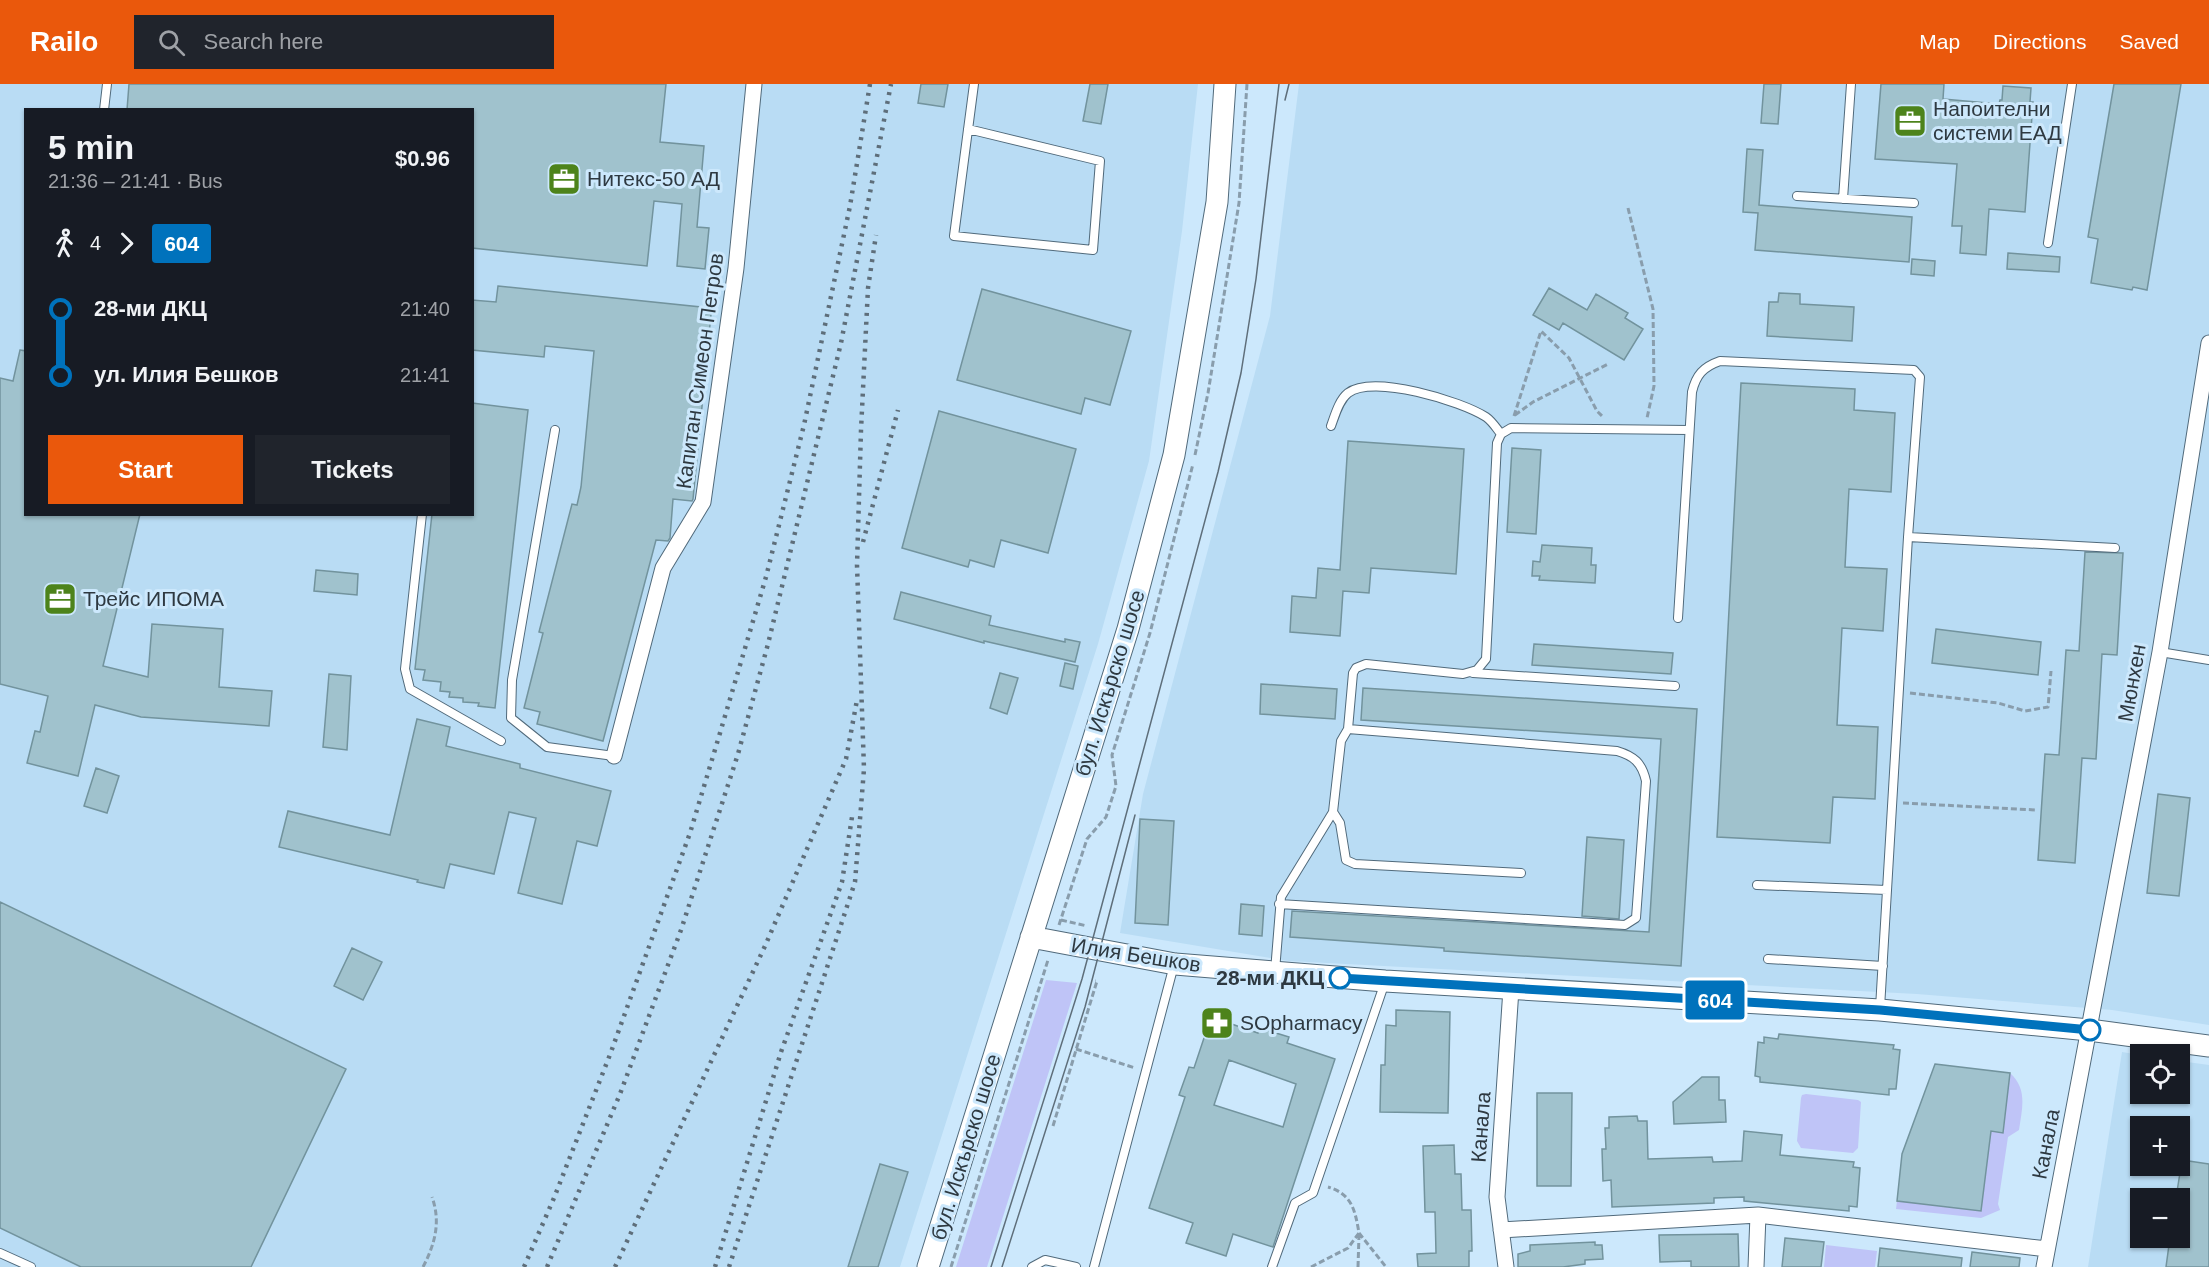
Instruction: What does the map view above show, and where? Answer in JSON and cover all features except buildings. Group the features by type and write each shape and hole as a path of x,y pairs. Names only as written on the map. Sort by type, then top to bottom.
{"main road":[{"name":"бул. Искърско шосе","path":"928,1267 1128,629 1174,455 1216,202 1225,84"},
{"name":"Илия Бешков","path":"1031,937 1174,964 1385,981 1880,1010 2090,1030 2209,1046"}],"street":[{"name":"Капитан Симеон Петров","path":"614,756 663,568 703,502 736,268 754,84"},
{"name":"Мюнхен","path":"2090,1030 2204,409 2209,343"},
{"name":"Канала","path":"1506,1267 1497,1197 1511,989"},
{"name":"Канала","path":"2044,1267 2090,1030"},
{"path":"1501,1230 1758,1215 2047,1249"},
{"path":"1756,1267 1758,1215"}],"lane":[{"path":"104,108 107,84"},
{"path":"968,129 1100,161 1093,250 954,236 968,129 974,84"},
{"path":"1844,199 1851,84"},
{"path":"2048,243 2072,84"},
{"path":"1797,196 1914,203"},
{"path":"1678,618 1692,392 1695,380 1701,371 1720,361 1914,370 1920,377 1908,537 1880,1010"},
{"path":"1331,426 1348,393 1362,387 1393,386 1453,402 1487,417 1501,434"},
{"path":"1471,673 1482,666 1486,659 1497,443 1501,434 1511,428 1689,430"},
{"path":"555,430 512,680 511,718 547,747 614,756"},
{"path":"422,516 405,669 411,689 501,741"},
{"path":"1908,537 2115,548"},
{"path":"2160,652 2209,660"},
{"path":"1275,972 1279,904 1285,889 1333,812 1341,741 1348,729 1353,673 1361,664 1464,674 1676,686"},
{"path":"1279,904 1625,925 1636,918 1646,781 1644,770 1637,760 1617,751 1348,729"},
{"path":"1333,812 1340,823 1346,860 1355,864 1521,873"},
{"path":"1757,885 1887,890"},
{"path":"1768,959 1883,966"},
{"path":"1094,1267 1174,964"},
{"path":"1272,1267 1295,1203 1313,1193 1385,981"},
{"path":"0,1253 31,1267"},
{"path":"1032,1267 1045,1260 1076,1267"}],"path":[{"path":"1628,208 1653,309 1654,386 1649,416 1639,429"},
{"path":"1608,364 1581,378 1533,402 1514,416 1541,331 1569,358 1581,378 1597,411 1614,429"},
{"path":"1899,691 1932,697 1998,703 2025,711 2041,710 2048,707 2051,671"},
{"path":"1892,802 2036,810"},
{"path":"1061,920 1088,927"},
{"path":"951,1267 1045,969"},
{"path":"1053,1126 1099,976"},
{"path":"1076,1049 1146,1071"},
{"path":"1316,1184 1337,1189 1349,1199 1356,1215 1359,1233 1358,1267"},
{"path":"423,1267 432,1249 438,1213 432,1197"},
{"path":"1311,1267 1348,1248 1359,1233"},
{"path":"1359,1233 1386,1267"}],"shaded area":[{"path":"0,84 1198,84 1182,231 1149,461 1098,644 900,1267 0,1267"},
{"path":"1299,84 2209,84 2209,1025 2112,1010 1917,994 1289,961 1120,933 1143,794 1270,316"},
{"path":"1046,980 1077,983 987,1267 956,1267"},
{"path":"2122,1052 2130,1053 2130,1104 2190,1104 2190,1062 2209,1065 2209,1267 2088,1267"},
{"path":"2010,1073 2016,1079 2022,1093 2022,1107 2019,1130 2008,1137 1998,1204 2000,1210 1981,1218 1896,1209 1897,1201 1981,1211 1991,1131 2003,1132"},
{"path":"1806,1094 1861,1102 1858,1148 1853,1153 1801,1148 1797,1141 1801,1098"},
{"path":"1826,1245 1877,1251 1875,1267 1824,1267"}],"tram line":[{"path":"991,1267 1082,979 1218,472 1241,373 1256,279 1279,84"},
{"path":"1285,100 1289,84"},
{"path":"1002,1267 1085,1007 1135,815"}],"railway":[{"path":"524,1267 554,1198 611,1052 690,833 766,577 804,425 850,206 870,84"},
{"path":"547,1267 620,1094 681,930 738,754 768,644 841,343 891,84"},
{"path":"729,1267 855,882 864,769 857,565 861,430 868,288 876,235"},
{"path":"863,542 898,410"},
{"path":"615,1267 765,946 846,759 857,700"},
{"path":"715,1267 781,1052 842,882 852,817"}],"bus line":[{"name":"604","path":"1340,978 1880,1010 2090,1030"}],"place":[{"name":"Напоителни системи ЕАД","path":"1910,121"},
{"name":"Нитекс-50 АД","path":"564,179"},
{"name":"Трейс ИПОМА","path":"60,599"},
{"name":"28-ми ДКЦ","path":"1340,978"},
{"name":"SOpharmacy","path":"1217,1023"}]}
